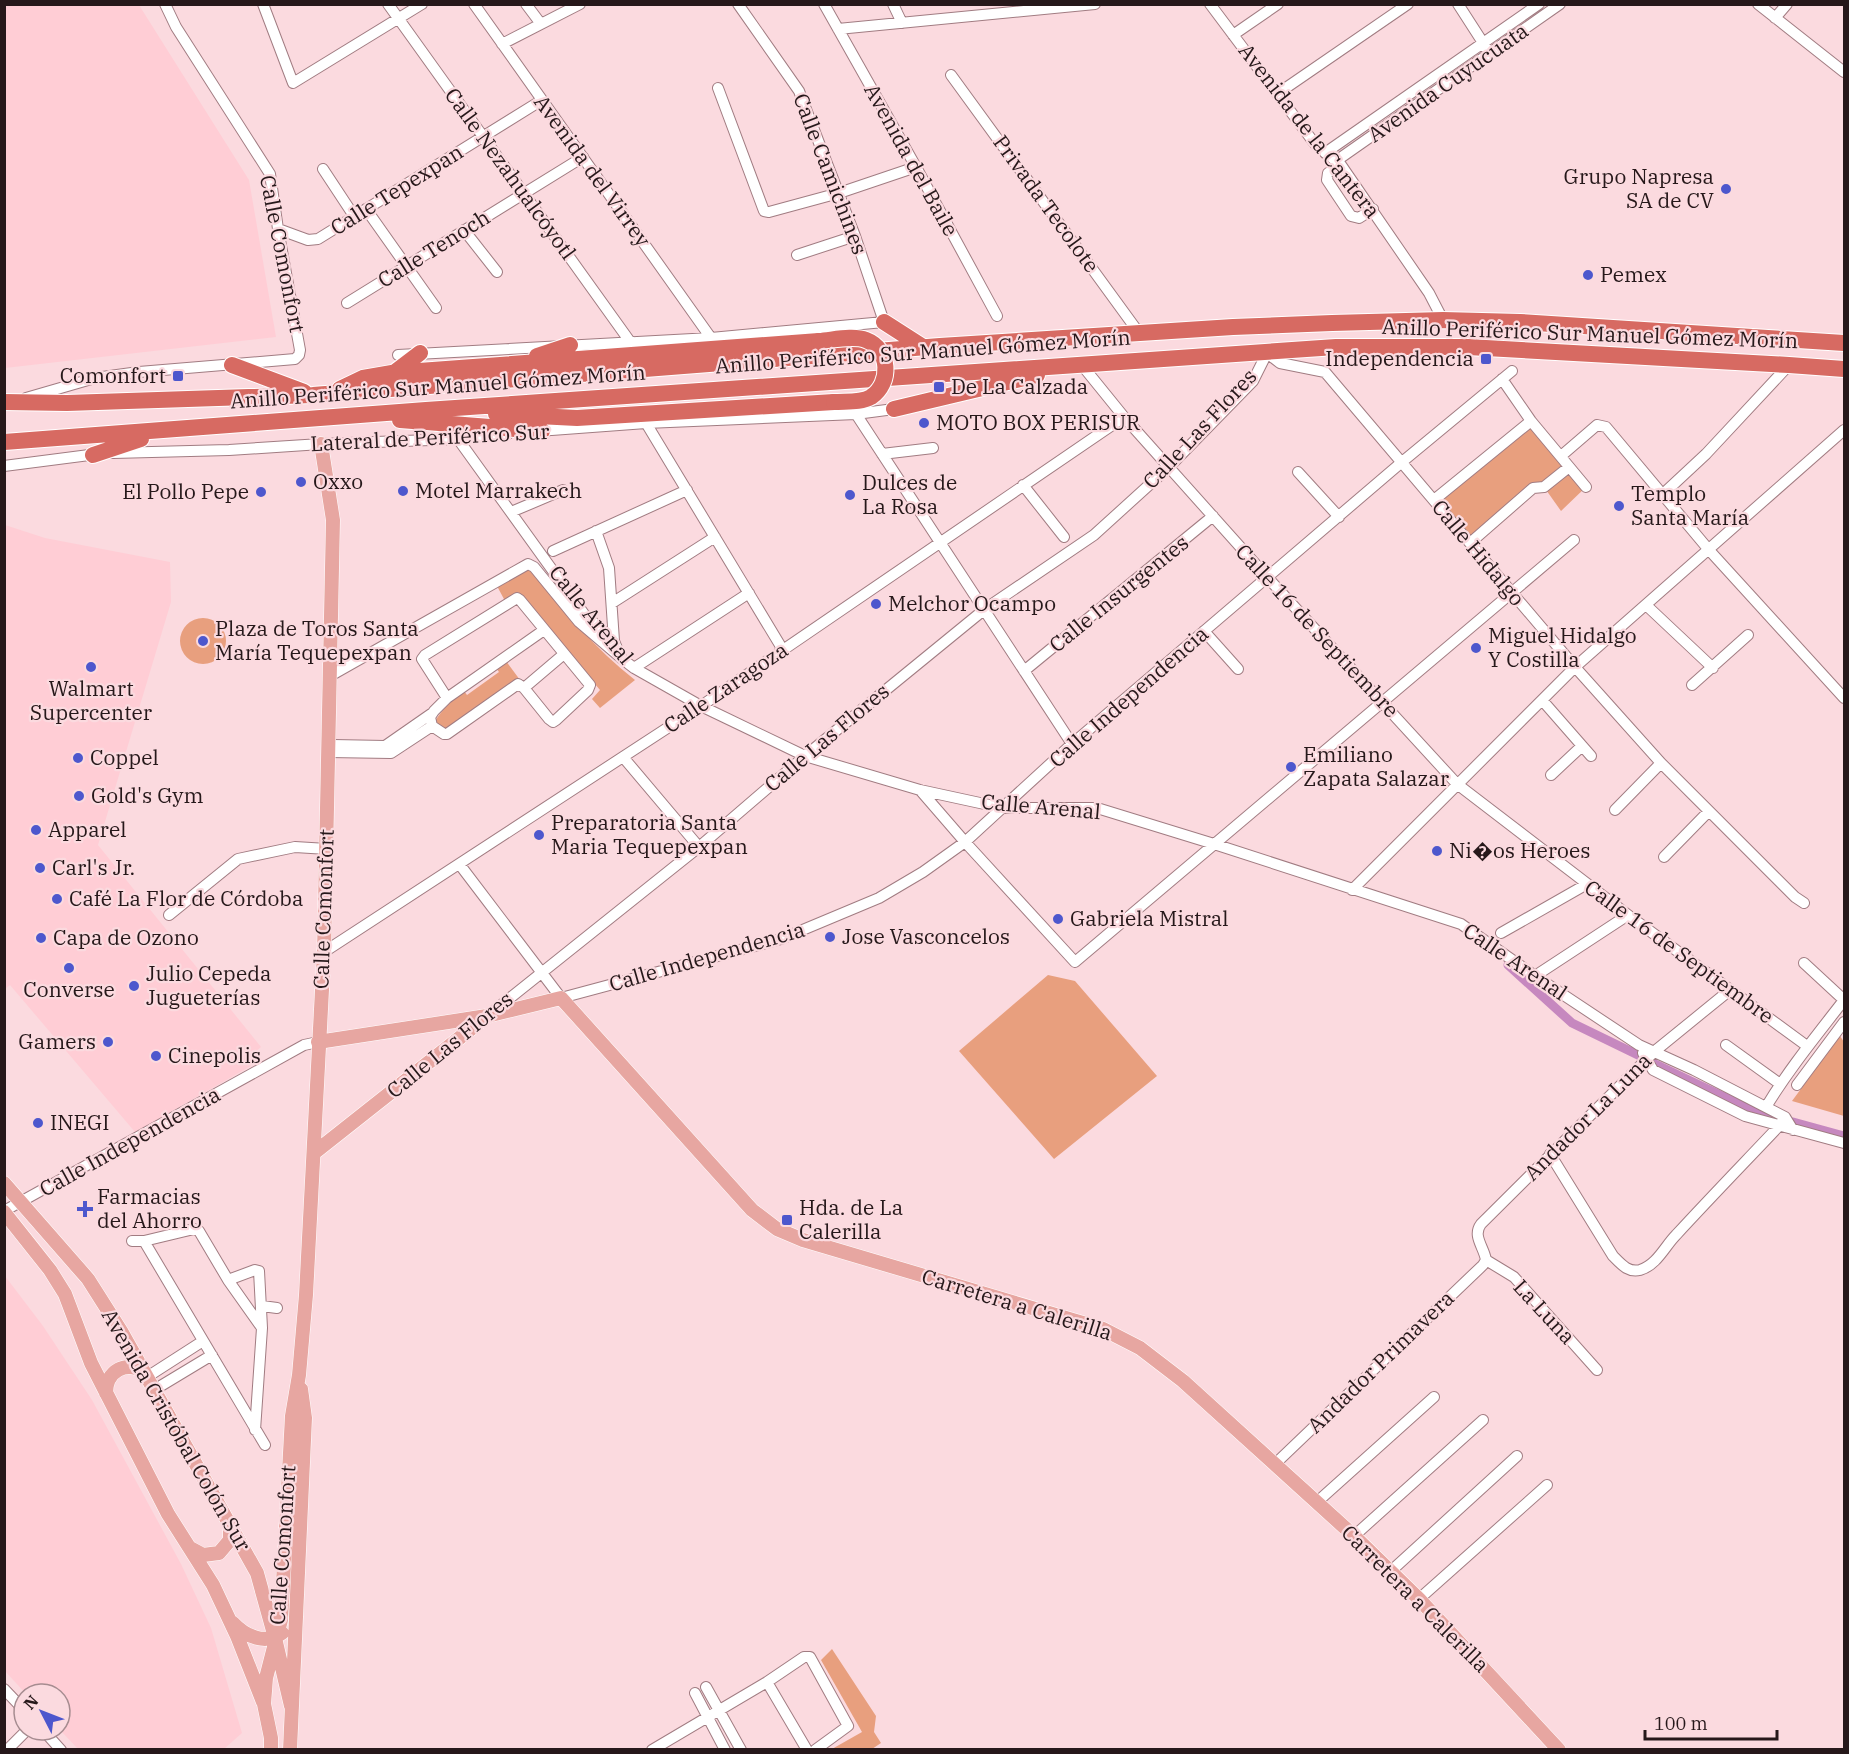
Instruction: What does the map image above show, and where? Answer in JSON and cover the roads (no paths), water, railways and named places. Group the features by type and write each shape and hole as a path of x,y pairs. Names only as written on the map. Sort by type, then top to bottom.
{"highway":[{"name":"Anillo Periférico Sur Manuel Gómez Morín","path":"11,402 67,403 331,394 923,347 1233,327 1443,320 1841,339"},
{"path":"884,322 923,347"},
{"path":"331,394 363,378 395,372 859,338 878,348 885,362 885,378 880,387 873,395 863,400 577,418 426,410"},
{"path":"513,364 570,345"},
{"name":"Anillo Periférico Sur Manuel Gómez Morín","path":"4,442 426,410 1336,347 1468,347 1845,369"},
{"path":"395,372 420,353"},
{"path":"894,410 1081,364"},
{"path":"232,365 314,395"},
{"path":"348,416 542,431"},
{"path":"93,455 166,430"}],"main road":[{"name":"Calle Comonfort","path":"271,1749 264,1704 266,1678 281,1620 292,1416 299,1375 314,1154 324,952 333,520 321,444"},
{"name":"Calle Independencia","path":"318,1042 488,1016 561,998"},
{"name":"Carretera a Calerilla","path":"561,998 752,1210 777,1229 803,1240 1103,1329 1140,1348 1183,1381 1354,1536 1419,1599 1560,1749"},
{"name":"Calle Las Flores","path":"314,1154 488,1016"},
{"name":"Avenida Cristóbal Colón Sur","path":"4,1176 8,1186 88,1279 122,1331 257,1573 291,1706"},
{"name":"Avenida Cristóbal Colón Sur","path":"4,1212 50,1270 65,1294 91,1363 168,1514 213,1585 264,1704"},
{"path":"106,1393 109,1378 120,1369 135,1368 145,1374"},
{"name":"Calle Comonfort","path":"290,1749 305,1418 299,1375"},
{"path":"189,1547 198,1554 219,1553 230,1540 230,1524"},
{"path":"257,1573 270,1578 278,1576 285,1569"},
{"path":"228,1616 237,1628 249,1635 262,1639 275,1638 289,1627 297,1609"}],"street":[{"name":"Calle Comonfort","path":"165,4 176,27 270,174 300,350 295,359 232,365"},
{"path":"263,4 293,83 422,4"},
{"name":"Calle Nezahualcóyotl","path":"388,4 631,343"},
{"name":"Avenida del Virrey","path":"474,4 711,338"},
{"path":"526,4 541,24"},
{"name":"Calle Camichines","path":"738,4 799,91 839,193 884,322"},
{"name":"Avenida del Baile","path":"824,4 916,166 997,316"},
{"path":"893,4 903,23"},
{"path":"838,29 1095,4"},
{"name":"Avenida de la Cantera","path":"1210,4 1315,144 1339,163 1429,293 1443,320"},
{"path":"1233,35 1278,4"},
{"path":"1277,94 1408,4"},
{"path":"1458,4 1490,55"},
{"name":"Avenida Cuyucuata","path":"1325,153 1539,4"},
{"name":"Avenida Cuyucuata","path":"1339,163 1560,4"},
{"path":"1758,4 1845,72"},
{"path":"1775,18 1787,4"},
{"path":"502,44 577,5"},
{"name":"Privada Tecolote","path":"951,75 1139,333"},
{"path":"718,88 764,211 769,212 839,193 916,166"},
{"name":"Calle Tepexpan","path":"278,229 313,241 542,100"},
{"name":"Calle Tenoch","path":"347,303 583,157"},
{"path":"1339,163 1328,173 1326,180 1351,216 1359,218 1372,209"},
{"path":"323,169 354,216"},
{"path":"366,209 436,308"},
{"path":"464,230 497,272"},
{"path":"797,255 855,237"},
{"path":"398,355 711,338 884,322"},
{"name":"Calle Hidalgo","path":"1267,353 1280,363 1326,372 1575,667 1660,763 1795,897 1804,903"},
{"name":"Calle Las Flores","path":"488,1016 540,972 699,847 805,756 984,609 1094,535 1170,466 1252,381 1267,353"},
{"name":"Calle 16 de Septiembre","path":"1081,364 1124,417 1268,578 1457,784 1628,915 1807,1046"},
{"path":"1662,495 1706,454 1789,364"},
{"path":"11,402 95,378 139,372 232,365"},
{"name":"Calle Independencia","path":"561,998 781,939 879,898 922,872 965,842 1072,744 1512,371"},
{"path":"1502,379 1531,421 1586,487"},
{"name":"Lateral de Periférico Sur","path":"4,466 93,455 458,439 646,423 856,414 894,410"},
{"path":"856,414 1072,744"},
{"name":"Calle Zaragoza","path":"324,952 701,706 1124,417"},
{"path":"1434,500 1531,421"},
{"path":"646,423 783,650"},
{"path":"1561,456 1597,425 1606,427 1709,550 1845,698"},
{"path":"1352,890 1575,667 1845,430"},
{"name":"Calle Arenal","path":"458,439 584,614 614,641 621,658 634,668 701,706 805,756 920,790 1003,808 1097,808 1461,924 1651,1055 1745,1116 1782,1122"},
{"path":"882,454 933,448"},
{"path":"1470,543 1533,488 1544,487 1569,467"},
{"path":"1298,472 1339,517"},
{"path":"1023,485 1064,537"},
{"path":"511,512 562,490"},
{"path":"553,551 687,490"},
{"name":"Calle Insurgentes","path":"1024,671 1213,516"},
{"path":"596,531 609,567 614,641"},
{"path":"612,603 715,537"},
{"path":"920,790 1075,962 1574,540"},
{"path":"330,676 528,564 534,567 579,622 621,658"},
{"path":"634,668 749,593"},
{"path":"432,720 441,733 447,734 519,684 552,722 591,687 517,598 422,658 447,698"},
{"path":"1646,605 1713,668"},
{"path":"329,748 391,753 432,720 447,698 544,630"},
{"path":"1204,631 1238,669"},
{"path":"1692,685 1748,635"},
{"path":"524,688 564,654"},
{"path":"1542,700 1591,756"},
{"path":"329,748 356,745 385,746 432,720"},
{"path":"1551,775 1582,746"},
{"path":"623,758 699,847"},
{"path":"1615,810 1660,763"},
{"path":"1664,857 1709,812"},
{"path":"169,915 238,859 295,847 327,849"},
{"path":"460,865 561,998"},
{"path":"1501,933 1587,884"},
{"path":"1535,976 1628,915"},
{"path":"1766,1107 1807,1046 1844,1000 1804,963"},
{"name":"Andador La Luna","path":"1486,1260 1477,1230 1550,1154 1651,1055 1730,990"},
{"path":"1797,1084 1843,1027"},
{"name":"Calle Independencia","path":"4,1212 304,1045 318,1042"},
{"path":"1725,1045 1780,1084"},
{"name":"Calle Arenal","path":"1651,1055 1653,1070 1689,1079 1766,1107 1782,1122"},
{"path":"1550,1154 1614,1256 1627,1269 1638,1270 1652,1264 1674,1237 1782,1122 1793,1130 1845,1143"},
{"path":"132,1242 197,1230 228,1280 262,1328"},
{"path":"144,1241 265,1445"},
{"name":"Andador Primavera","path":"1275,1464 1486,1260"},
{"name":"La Luna","path":"1486,1260 1514,1277 1597,1370"},
{"path":"228,1280 255,1270 259,1271 262,1328 255,1430"},
{"path":"262,1306 277,1308"},
{"path":"145,1374 203,1341"},
{"path":"154,1390 212,1355"},
{"path":"235,1395 242,1396 258,1389"},
{"path":"1317,1502 1434,1397"},
{"path":"1354,1536 1483,1419"},
{"path":"1390,1571 1517,1456"},
{"path":"1419,1599 1547,1485"},
{"path":"652,1749 666,1746 707,1716 804,1657 810,1657 848,1726 814,1749"},
{"path":"766,1682 807,1749"},
{"path":"706,1687 741,1749"},
{"path":"695,1693 725,1749"}],"waterway":[{"path":"1508,965 1572,1023 1640,1056"},
{"path":"1653,1063 1758,1113 1781,1119"},
{"path":"1793,1122 1844,1136"}],"place":[{"name":"Grupo Napresa SA de CV","path":"1726,189"},
{"name":"Pemex","path":"1588,275"},
{"name":"Independencia","path":"1486,359"},
{"name":"Comonfort","path":"178,376"},
{"name":"De La Calzada","path":"939,387"},
{"name":"MOTO BOX PERISUR","path":"924,423"},
{"name":"Oxxo","path":"301,482"},
{"name":"Motel Marrakech","path":"403,491"},
{"name":"El Pollo Pepe","path":"261,492"},
{"name":"Dulces de La Rosa","path":"850,495"},
{"name":"Templo Santa María","path":"1619,506"},
{"name":"Melchor Ocampo","path":"876,604"},
{"name":"Plaza de Toros Santa María Tequepexpan","path":"203,641"},
{"name":"Miguel Hidalgo Y Costilla","path":"1476,648"},
{"name":"Walmart Supercenter","path":"91,667"},
{"name":"Coppel","path":"78,758"},
{"name":"Emiliano Zapata Salazar","path":"1291,767"},
{"name":"Gold's Gym","path":"79,796"},
{"name":"Apparel","path":"36,830"},
{"name":"Preparatoria Santa Maria Tequepexpan","path":"539,835"},
{"name":"Ni�os Heroes","path":"1437,851"},
{"name":"Carl's Jr.","path":"40,868"},
{"name":"Café La Flor de Córdoba","path":"57,899"},
{"name":"Gabriela Mistral","path":"1058,919"},
{"name":"Jose Vasconcelos","path":"830,937"},
{"name":"Capa de Ozono","path":"41,938"},
{"name":"Converse","path":"69,968"},
{"name":"Julio Cepeda Jugueterías","path":"134,986"},
{"name":"Gamers","path":"108,1042"},
{"name":"Cinepolis","path":"156,1056"},
{"name":"INEGI","path":"38,1123"},
{"name":"Farmacias del Ahorro","path":"85,1209"},
{"name":"Hda. de La Calerilla","path":"787,1220"}]}
